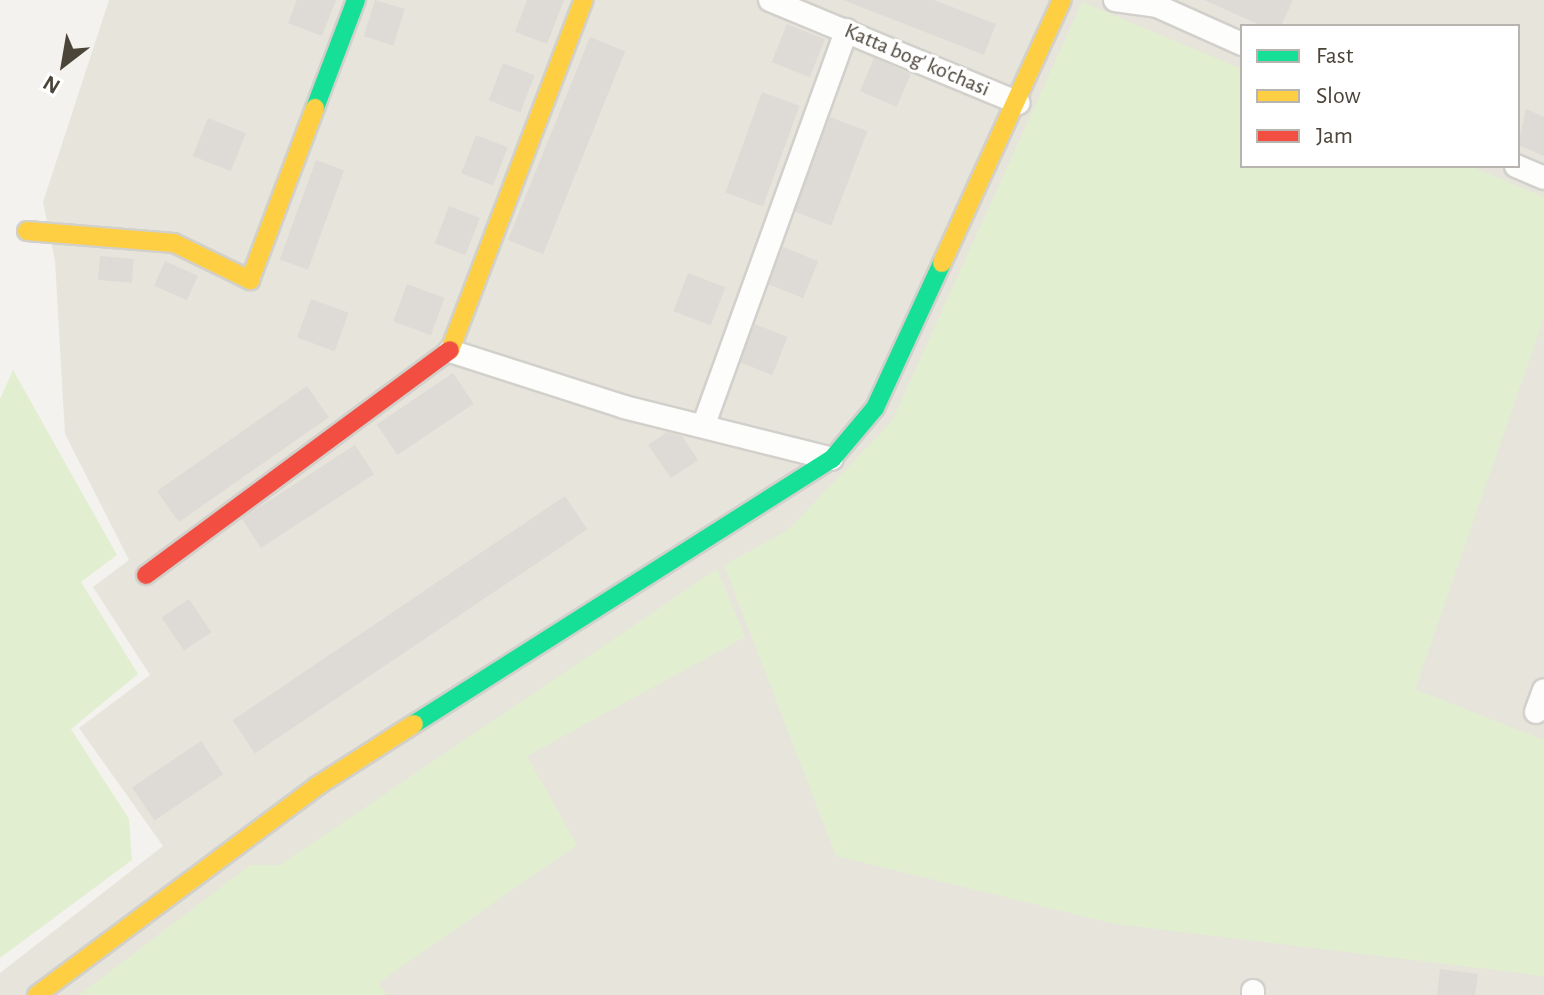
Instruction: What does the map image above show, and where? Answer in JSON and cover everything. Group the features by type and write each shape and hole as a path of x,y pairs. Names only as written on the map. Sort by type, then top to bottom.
{"main road":[{"path":"27,231 174,243 250,280 356,0"},
{"path":"146,575 450,351 584,0"},
{"path":"37,995 317,786 832,459 875,408 1019,103 1062,0"}],"street":[{"name":"Katta bog' ko'chasi","path":"770,0 1019,103"},
{"path":"1115,0 1157,6 1240,43"},
{"path":"704,424 847,30"},
{"path":"1520,168 1544,178"},
{"path":"450,351 624,407 704,424 832,459"},
{"path":"1536,712 1544,690"}],"shaded area":[{"path":"109,0 1544,0 1544,995 0,995 0,973 163,846 79,728 150,675 93,587 129,560 65,434 55,261 43,202"}],"green space":[{"path":"1082,2 1240,68 1240,168 1475,168 1544,197 1544,318 1415,689 1544,740 1544,976 1115,924 836,856 724,565 788,530 892,421"},
{"path":"13,370 117,555 81,582 138,674 71,729 129,819 132,860 0,958 0,399"},
{"path":"717,569 745,637 527,756 577,845 378,983 387,995 79,995 250,865 280,865"}],"building":[{"path":"297,0 336,0 322,36 288,23"},
{"path":"375,0 405,9 394,45 364,36"},
{"path":"527,0 564,0 547,44 515,32"},
{"path":"843,0 934,0 996,24 984,55"},
{"path":"1204,0 1293,0 1282,24 1258,24"},
{"path":"787,24 825,39 810,77 772,62"},
{"path":"590,37 625,51 543,254 508,240"},
{"path":"874,58 911,74 897,107 860,91"},
{"path":"503,63 535,75 520,113 489,100"},
{"path":"762,92 800,106 763,206 725,193"},
{"path":"1526,109 1544,117 1544,156 1520,146"},
{"path":"830,117 867,131 831,226 794,211"},
{"path":"208,118 246,133 231,171 193,156"},
{"path":"476,135 508,147 493,185 461,173"},
{"path":"316,160 344,170 308,270 280,260"},
{"path":"449,206 480,218 465,255 435,243"},
{"path":"783,247 818,261 803,298 768,284"},
{"path":"100,256 134,259 132,283 98,280"},
{"path":"165,261 198,276 187,300 154,286"},
{"path":"688,273 725,287 711,326 673,311"},
{"path":"407,284 445,298 431,335 393,322"},
{"path":"311,299 349,313 335,351 297,338"},
{"path":"755,324 787,337 772,375 740,362"},
{"path":"453,373 474,404 397,455 377,424"},
{"path":"307,386 329,417 179,522 157,491"},
{"path":"667,432 682,436 698,460 671,478 648,445"},
{"path":"355,445 374,474 261,548 242,519"},
{"path":"565,496 587,529 255,753 233,720"},
{"path":"189,599 211,632 184,651 162,617"},
{"path":"201,741 223,774 155,821 132,787"},
{"path":"1440,969 1478,974 1475,995 1437,995"}],"traffic: fast":[{"path":"315,108 356,0"},
{"path":"414,724 832,459 875,408 942,263"}],"traffic: slow":[{"path":"450,350 584,0"},
{"path":"942,263 1062,0"},
{"path":"27,231 174,243 250,280 315,108"},
{"path":"37,995 317,786 414,724"}],"traffic: jam":[{"path":"146,575 450,350"}]}
